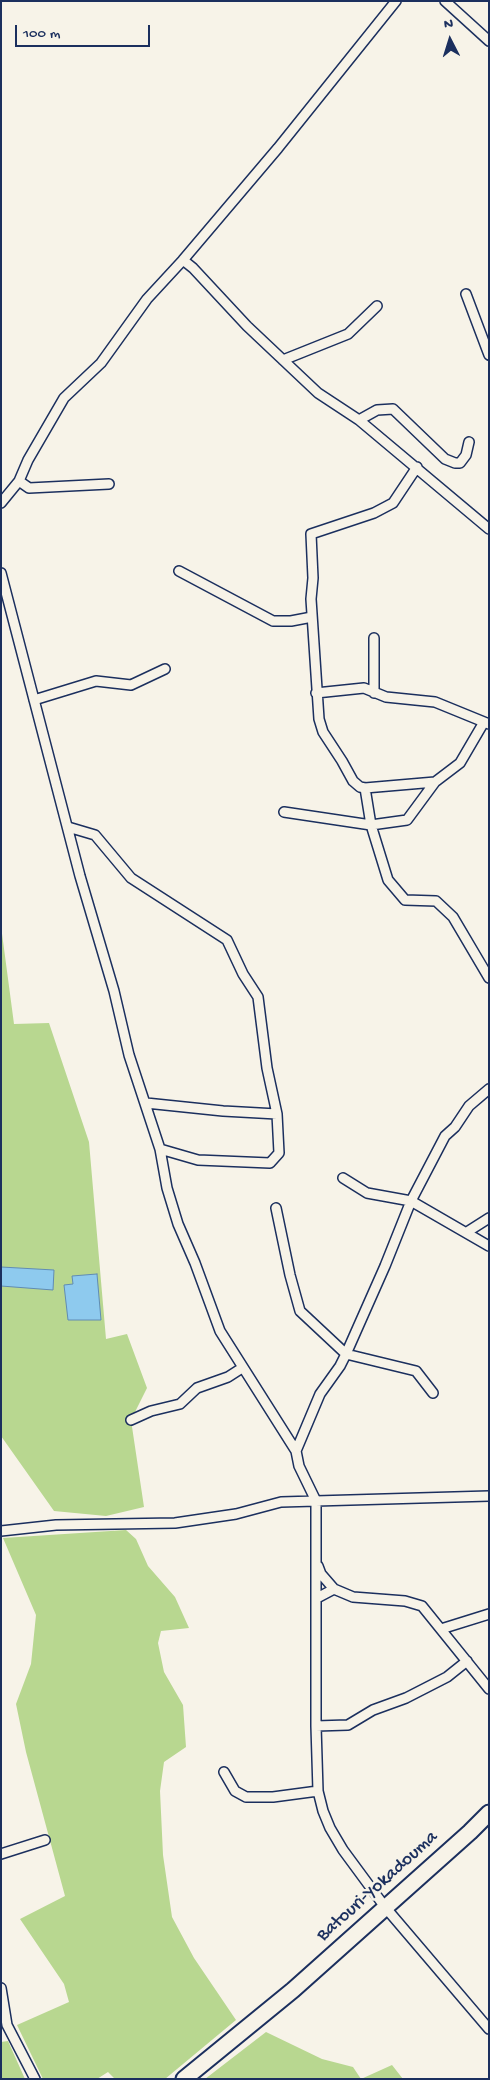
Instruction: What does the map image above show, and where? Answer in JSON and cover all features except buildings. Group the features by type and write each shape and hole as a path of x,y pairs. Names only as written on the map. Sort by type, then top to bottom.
{"highway":[{"name":"Batouri-Yokadouma","path":"184,2079 293,1990 489,1813"}],"street":[{"path":"1,503 19,481 28,460 64,398 101,363 147,299 272,156 396,1"},
{"path":"445,1 489,41"},
{"path":"182,260 193,268 247,326 318,393 359,420 489,529"},
{"path":"466,294 489,355"},
{"path":"284,360 348,334 377,306"},
{"path":"359,420 377,410 393,409 445,459 455,463 460,463 466,455 469,442"},
{"path":"416,467 393,503 374,513 311,534 313,578 310,599 319,719 323,732 342,761 352,781 365,788 435,782"},
{"path":"19,481 29,488 110,484"},
{"path":"179,571 273,621 291,621 312,617"},
{"path":"1,573 130,1055 160,1149 167,1188 178,1224 195,1263 220,1331 296,1451 299,1466 316,1501 316,1726 318,1791 323,1811 330,1828 385,1907 489,2029"},
{"path":"374,638 374,693"},
{"path":"34,700 96,681 131,685 165,669"},
{"path":"284,812 371,825 407,820 435,782 460,763 486,723 435,702 386,697 364,688 316,693"},
{"path":"365,788 371,825 388,880 405,900 436,901 453,917 489,978"},
{"path":"68,827 94,835 131,878 227,940 243,974 258,997 280,1153 270,1163 198,1160 160,1149"},
{"path":"296,1451 320,1394 340,1366 346,1354 412,1201 445,1136 455,1128 469,1106 489,1089"},
{"path":"146,1103 276,1114"},
{"path":"343,1178 367,1193 412,1201 489,1246"},
{"path":"276,1208 290,1275 300,1311 346,1354 416,1371 433,1393"},
{"path":"467,1232 489,1218"},
{"path":"131,1420 150,1411 180,1404 197,1388 228,1377 242,1368"},
{"path":"1,1531 56,1525 175,1523 236,1514 281,1502 489,1496"},
{"path":"316,1561 321,1574 334,1589 353,1597 405,1600 422,1606 489,1689"},
{"path":"317,1598 334,1589"},
{"path":"441,1629 489,1614"},
{"path":"316,1726 348,1725 373,1710 406,1698 447,1677 467,1660"},
{"path":"224,1772 235,1792 246,1797 274,1797 318,1791"},
{"path":"1,1854 45,1840"},
{"path":"1,1988 4,2022 35,2079"}],"green space":[{"path":"1,926 14,1024 49,1023 89,1142 106,1339 127,1334 147,1388 131,1420 144,1507 106,1516 54,1511 1,1436"},
{"path":"126,1530 136,1539 148,1566 175,1597 189,1628 161,1631 158,1643 164,1672 183,1705 186,1747 164,1762 160,1791 163,1855 172,1917 194,1958 236,2020 165,2079 115,2079 108,2072 97,2079 43,2079 17,2025 69,2002 64,1984 20,1919 65,1896 26,1752 16,1704 31,1664 36,1615 3,1538"},
{"path":"266,2032 322,2059 353,2067 361,2079 205,2079"},
{"path":"8,2041 25,2079 1,2079 1,2042"},
{"path":"392,2065 403,2079 361,2079"}],"water":[{"path":"1,1267 54,1270 53,1290 1,1286"},
{"path":"97,1274 101,1320 68,1320 64,1285 73,1284 72,1276"}]}
